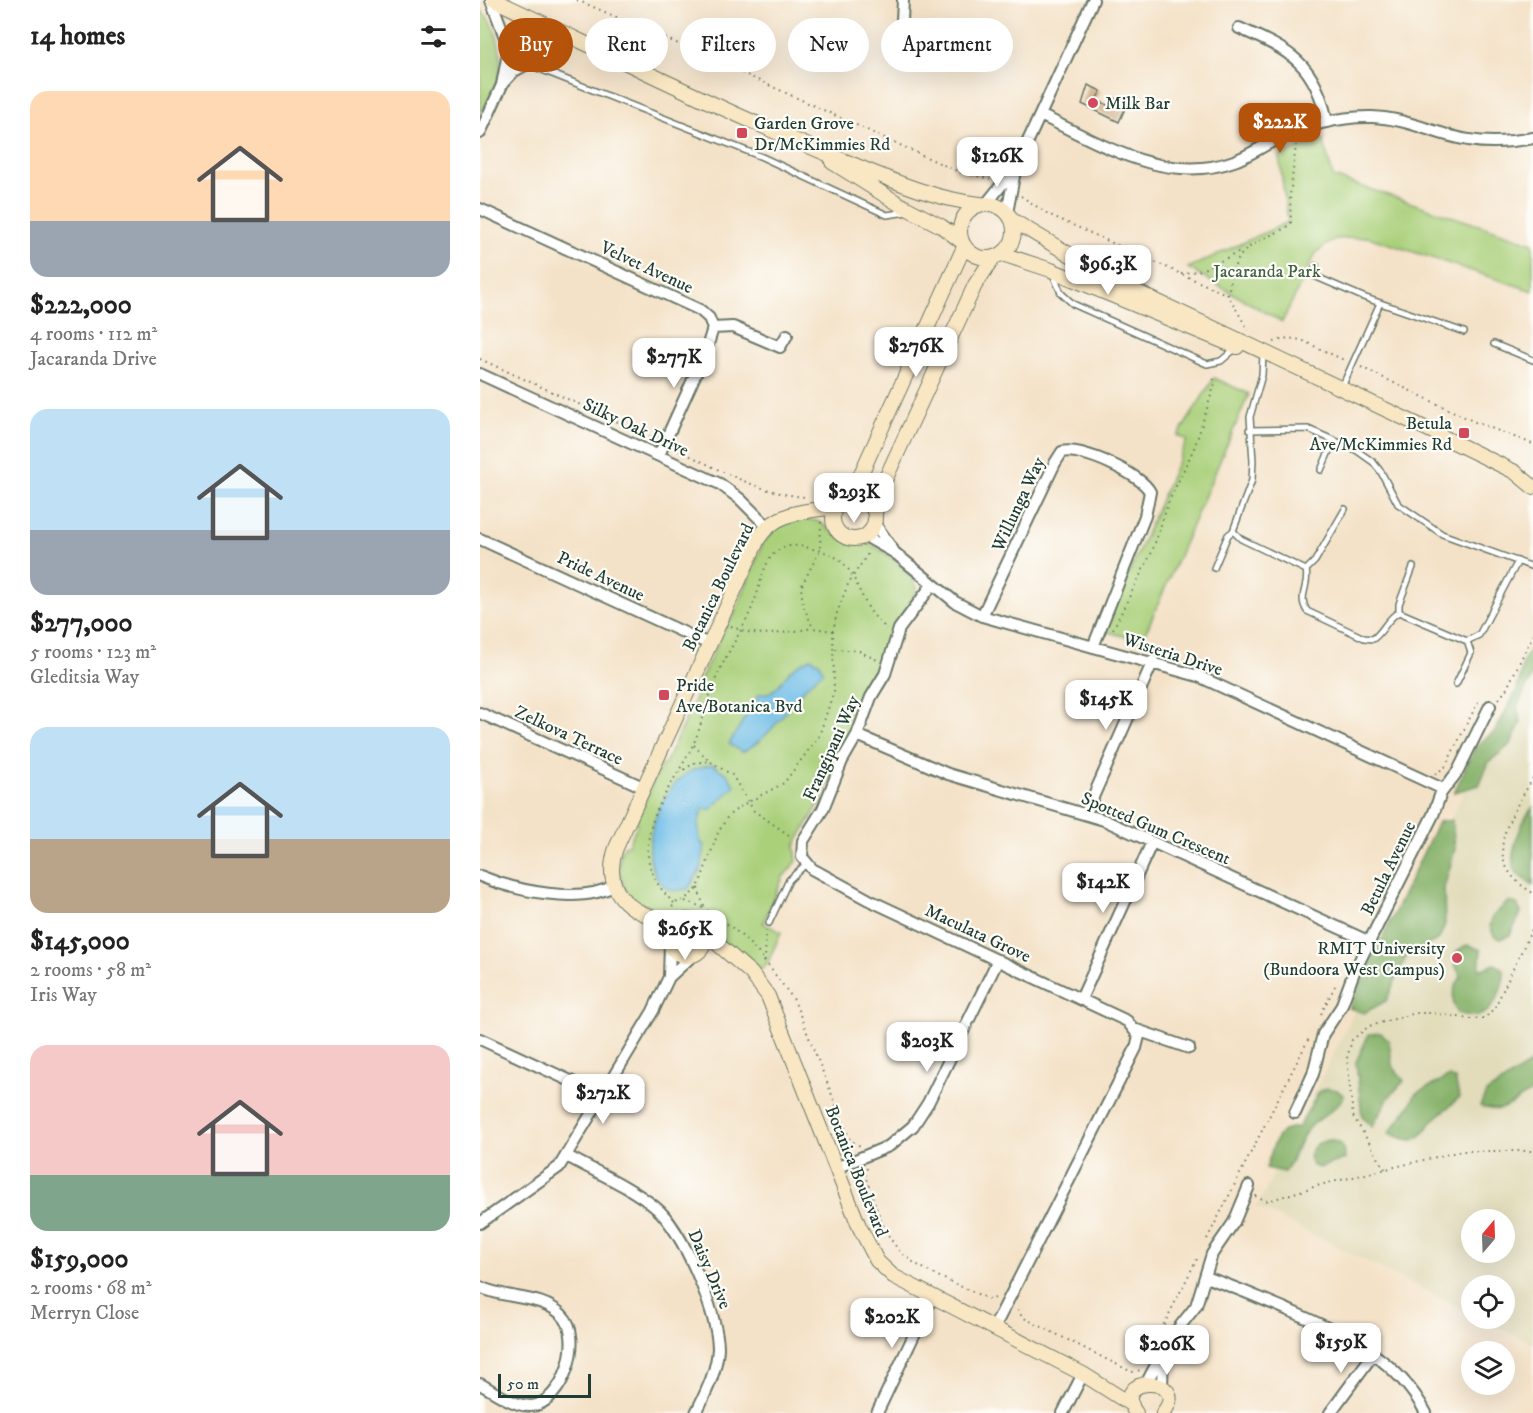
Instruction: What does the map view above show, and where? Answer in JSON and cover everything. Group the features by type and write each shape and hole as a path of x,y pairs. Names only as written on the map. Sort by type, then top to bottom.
{"street":[{"path":"493,0 499,18"},
{"path":"493,0 802,144 909,187 949,200 984,204 1010,217 1114,281 1515,472 1533,487"},
{"path":"902,18 903,0"},
{"path":"834,524 837,507 850,498 907,376 962,244 960,223 971,208 984,204 1007,186 1093,0"},
{"path":"1239,28 1284,49 1308,70 1322,98 1327,123"},
{"path":"480,133 502,85 504,72"},
{"path":"502,85 513,72"},
{"path":"1040,115 1133,158 1149,164 1180,169 1216,166 1234,161 1293,132 1327,123 1371,117 1413,123 1469,140 1490,142 1533,138"},
{"path":"802,144 914,211 962,244 974,256 997,256 1051,270 1238,347 1260,351"},
{"path":"805,511 834,524 847,538 870,539 879,493 975,285 1013,239 1007,186"},
{"name":"Velvet Avenue","path":"480,209 700,310 710,318 713,328"},
{"path":"659,455 706,351 713,328 733,327 780,347 787,334"},
{"name":"Silky Oak Drive","path":"480,374 659,455 730,490 767,526"},
{"path":"907,376 929,386"},
{"name":"Willunga Way","path":"982,616 1055,462 1062,452 1081,452 1139,478 1150,492 1145,516 1093,646"},
{"path":"1515,472 1533,475"},
{"path":"850,498 868,503 875,519"},
{"name":"Botanica Boulevard","path":"615,885 613,856 758,539 767,526 785,515 837,507"},
{"name":"Wisteria Drive","path":"875,519 895,553"},
{"name":"Pride Avenue","path":"480,539 709,644"},
{"name":"Wisteria Drive","path":"870,539 895,553 955,602 982,616 1198,675 1443,789"},
{"name":"Frangipani Way","path":"803,842 823,809 837,771 857,735 871,697 888,665 896,637 909,614 932,585"},
{"path":"1086,813 1153,661"},
{"name":"Betula Avenue","path":"1296,1113 1313,1074 1323,1034 1341,1007 1443,789 1458,771 1490,706"},
{"name":"Zelkova Terrace","path":"480,713 643,788"},
{"name":"Spotted Gum Crescent","path":"857,735 948,774 1086,813 1370,942"},
{"path":"803,842 801,852 806,864"},
{"path":"1080,999 1152,842"},
{"name":"Maculata Grove","path":"806,864 869,900 1127,1021 1137,1030 1189,1048"},
{"path":"480,876 503,885 537,892 592,895 615,885 631,908 666,920 672,928 669,977"},
{"path":"666,920 670,941 682,955 726,954"},
{"name":"Botanica Boulevard","path":"666,920 694,921 726,954 751,973 768,996 864,1237 876,1261 893,1276 1083,1374 1134,1409"},
{"path":"480,1223 549,1176 567,1156 653,1011 669,977 696,953 704,943 705,933"},
{"path":"836,1168 902,1137 921,1116 998,960"},
{"path":"994,1328 1136,1048 1137,1030"},
{"path":"480,1039 603,1096"},
{"name":"Daisy Drive","path":"567,1156 655,1207 674,1226 683,1242 717,1334 716,1367 696,1413"},
{"path":"1134,1409 1134,1390 1162,1356 1170,1340 1196,1306 1212,1254 1234,1222 1249,1186"},
{"path":"1205,1277 1344,1334 1374,1353 1410,1387 1426,1413"},
{"path":"480,1287 497,1294 546,1304 563,1315 572,1330 573,1349 560,1383 533,1409 516,1403 480,1384"},
{"path":"877,1413 932,1297"},
{"path":"1330,1413 1374,1353"},
{"path":"1162,1356 1162,1387 1168,1400 1163,1413"},
{"path":"1063,1413 1083,1374"},
{"name":"Botanica Boulevard","path":"1083,1374 1134,1390"},
{"path":"1144,1376 1162,1387"}],"lane":[{"path":"547,72 762,157 887,215 914,211"},
{"path":"1316,266 1311,275 1380,303 1464,332"},
{"path":"1051,270 1061,293 1073,304 1186,356 1207,364 1221,361 1238,347"},
{"path":"1341,389 1380,303"},
{"path":"1494,344 1533,360"},
{"path":"1214,568 1228,535 1233,531 1252,480 1250,417 1262,375 1260,351"},
{"path":"1250,430 1308,429 1334,440 1373,462 1398,504 1442,534 1533,567"},
{"path":"1321,470 1334,440"},
{"path":"1306,570 1315,561 1345,509"},
{"path":"1233,531 1241,539 1306,570"},
{"path":"1467,641 1479,635 1518,561"},
{"path":"1399,612 1399,604 1413,567"},
{"path":"1306,570 1308,578 1302,593 1302,603 1308,611 1364,638 1373,639 1381,634 1391,616 1399,612 1467,641 1471,653 1456,684"},
{"path":"769,923 789,880 806,864"}],"path":[{"path":"577,0 959,172 1007,186 1038,209 1228,295 1250,333"},
{"path":"1180,274 1209,267 1291,223 1290,196 1296,145"},
{"path":"1228,295 1235,264 1245,249"},
{"path":"1272,342 1288,338 1301,340 1475,422 1533,444"},
{"path":"1107,635 1129,601 1152,552 1169,501 1195,446 1215,383 1213,378"},
{"path":"666,920 675,903 684,900 698,888 722,824 734,810 784,783 811,750 832,703 835,649 833,631 837,613 870,539"},
{"path":"675,903 659,889 647,846 656,813 693,744 718,674 741,631 768,560 784,547 793,546 820,550 841,560 854,574 872,613 896,637"},
{"path":"727,624 753,634 785,633 813,628"},
{"path":"1490,706 1506,690 1533,635"},
{"path":"835,649 859,651 888,665"},
{"path":"1430,783 1437,770 1445,767 1480,698"},
{"path":"693,744 709,761 732,776 747,803 768,822 803,842"},
{"path":"677,774 694,763 709,761"},
{"path":"1533,778 1506,828 1502,851 1510,874 1533,893"},
{"path":"698,888 704,907"},
{"path":"684,900 704,907 758,952"},
{"path":"769,923 766,925 765,961 794,1000 850,1140 859,1143 867,1169 865,1176 887,1233 898,1249 915,1262 988,1299 995,1297 1019,1309 1022,1317 1144,1376"},
{"path":"1385,1169 1353,1116 1347,1058 1352,1040 1369,1026 1416,1013 1470,1019 1485,1018 1494,1007 1533,927"},
{"path":"1350,956 1348,947 1354,935"},
{"path":"1321,1014 1340,975"},
{"path":"1207,1239 1311,1034"},
{"path":"1249,1186 1258,1199 1268,1200 1461,1151 1533,1151"},
{"path":"1156,1340 1202,1249"}],"shaded area":[{"name":"RMIT University (Bundoora West Campus)","path":"1533,653 1533,1344 1502,1329 1515,1329 1515,1275 1461,1275 1461,1308 1257,1207"}],"green space":[{"path":"480,10 491,22 498,38 498,72 500,72 480,115"},
{"name":"Jacaranda Park","path":"1323,139 1333,177 1533,243 1533,291 1368,237 1335,239 1316,253 1282,322 1188,268 1288,222 1279,156"},
{"path":"1214,378 1249,394 1142,641 1104,631 1187,440 1178,436"},
{"path":"796,519 821,523 846,541 866,543 875,547 891,557 906,572 916,586 917,592 891,633 883,662 861,707 853,734 837,760 821,801 795,847 797,861 783,877 763,923 781,932 768,962 760,971 747,957 709,933 701,920 688,915 669,916 639,906 625,890 619,871 620,855 624,846 628,845 661,765 665,764 702,683 701,678 730,619 733,618 763,543 778,527"},
{"path":"1533,642 1533,673 1517,707 1521,722 1511,744 1489,762 1479,785 1454,792 1476,746 1495,731 1517,691 1523,662"},
{"path":"1533,807 1533,885 1516,872 1513,856 1521,828"},
{"path":"1452,820 1455,849 1444,888 1445,924 1439,939 1407,955 1386,1001 1364,1013 1349,1008 1438,822"},
{"path":"1508,902 1517,904 1521,913 1510,935 1501,939 1494,936 1490,926 1493,916"},
{"path":"1468,945 1481,950 1479,970 1495,964 1504,970 1501,988 1495,1001 1487,1011 1477,1016 1458,1013 1453,999 1454,990 1461,977 1454,958 1457,951"},
{"path":"1381,1033 1389,1041 1392,1065 1404,1081 1389,1097 1372,1127 1362,1116 1356,1062 1369,1034"},
{"path":"1533,1062 1533,1091 1502,1109 1480,1106 1486,1093"},
{"path":"1448,1077 1455,1079 1459,1097 1422,1135 1413,1140 1407,1140 1389,1133 1411,1104 1415,1094"},
{"path":"1327,1088 1337,1090 1344,1096 1341,1101 1310,1127 1284,1172 1266,1168 1273,1146 1280,1134 1290,1128 1298,1128 1319,1092"},
{"path":"1331,1140 1342,1145 1345,1159 1319,1168 1312,1165 1309,1156 1315,1146"}],"water":[{"path":"811,658 820,663 823,672 802,691 775,725 755,745 742,752 729,744 759,694 774,690 792,670"},
{"path":"713,765 727,774 735,786 710,810 703,808 698,825 701,844 705,844 701,869 688,889 672,891 659,881 652,867 650,850 657,815 665,798 686,774 695,769"}],"building":[{"name":"Milk Bar","path":"1088,85 1101,91 1096,100 1110,106 1112,97 1127,104 1119,122 1082,104"}],"place":[{"name":"Milk Bar","path":"1093,103"},
{"name":"Garden Grove Dr/McKimmies Rd","path":"742,133"},
{"name":"Betula Ave/McKimmies Rd","path":"1464,433"},
{"name":"Pride Ave/Botanica Bvd","path":"664,695"},
{"name":"RMIT University (Bundoora West Campus)","path":"1457,958"}]}
